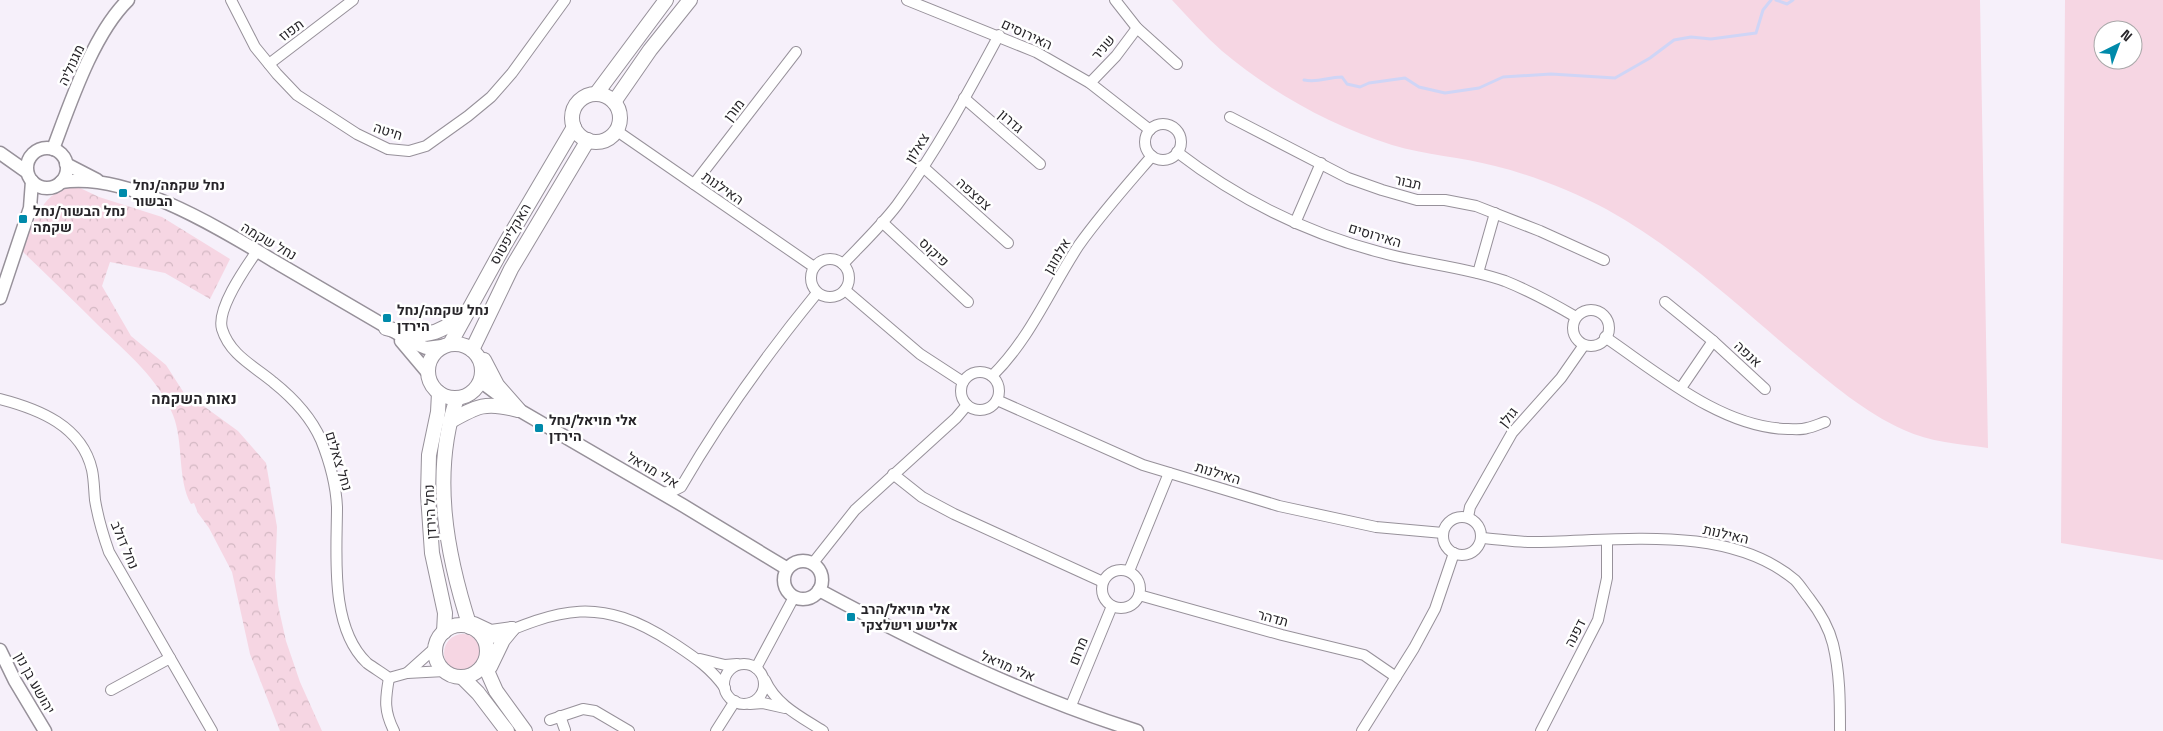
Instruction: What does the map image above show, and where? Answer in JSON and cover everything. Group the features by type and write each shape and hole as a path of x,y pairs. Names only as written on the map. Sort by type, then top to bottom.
{"main road":[{"path":"596,94 666,0"},
{"path":"614,102 650,50 690,0"},
{"path":"604,94 614,102 621,116 617,131 601,142 588,140 580,136 572,120 574,108 584,97 604,94"},
{"name":"האקליפטוס","path":"446,345 574,127"},
{"name":"האקליפטוס","path":"472,350 511,269 588,140"},
{"path":"386,328 410,334 428,335 443,330 470,307"},
{"path":"481,330 481,353 488,371 497,385 519,410"},
{"path":"446,345 462,345 472,350 480,361 482,368 480,381 471,393 457,398 439,393 430,380 428,372 432,356 446,345"},
{"name":"נחל הירדן","path":"439,393 438,412 429,455 428,495 432,554 445,613 444,632"},
{"name":"נחל הירדן","path":"457,398 449,422 445,453 445,520 449,551 469,624"},
{"path":"449,422 478,406 498,405 519,410"},
{"path":"469,624 485,641 487,652 486,669 496,691 524,731"},
{"path":"469,624 491,632 512,629 486,669 471,676 462,677 450,675 439,665 436,647 444,632 456,626 469,624"},
{"path":"462,677 478,693 507,731"}],"street":[{"name":"מגנוליה","path":"54,149 76,90 106,27 128,0"},
{"name":"חיטה","path":"230,0 255,47 297,95 357,134 388,149 409,151 426,146 468,116 490,97 512,73 565,0"},
{"name":"תפוז","path":"269,64 353,0"},
{"path":"1115,0 1137,28 1177,64"},
{"name":"האירוסים","path":"911,1 999,35 1036,52 1090,83 1150,130"},
{"name":"שניר","path":"1090,83 1116,56 1137,28"},
{"name":"צאלון","path":"843,264 896,205 964,98 999,35"},
{"name":"מורן","path":"694,184 796,52"},
{"name":"גדרון","path":"964,98 1040,164"},
{"name":"תבור","path":"1230,117 1348,178 1417,200 1445,200 1476,206 1548,234 1604,260"},
{"path":"1163,124 1174,128 1182,142 1177,152 1168,159 1162,160 1152,156 1146,148 1145,142 1150,130 1163,124"},
{"name":"האילנות","path":"617,131 814,267"},
{"path":"0,152 32,154 41,149 54,149 62,155 66,164 65,177 30,208"},
{"path":"0,152 30,176 38,185 56,185"},
{"name":"האירוסים","path":"1177,152 1197,168 1247,199 1295,223 1382,253 1504,281 1540,296 1576,317"},
{"path":"0,298 30,208 29,160 32,154"},
{"name":"אלמוגן","path":"992,376 1024,339 1079,246 1101,216 1152,156"},
{"path":"1295,223 1321,163"},
{"name":"נחל שקמה","path":"66,164 103,183 166,203 198,218 386,328 426,348 446,345"},
{"name":"צפצפה","path":"922,166 1008,243"},
{"name":"נחל שקמה","path":"56,185 79,180 103,183"},
{"path":"1478,274 1495,213"},
{"name":"פיקוס","path":"882,222 968,302"},
{"name":"נחל צאלים","path":"257,251 227,303 220,319 222,328 232,347 247,364 272,381 295,401 310,419 321,440 334,483 337,505 336,566 342,614 350,637 366,662 389,678"},
{"path":"830,259 843,264 849,274 849,281 845,290 836,296 829,297 817,292 811,280 814,267 824,260 830,259"},
{"path":"845,290 920,354 962,382"},
{"path":"662,493 681,487 708,439 748,382 817,292"},
{"name":"אנפה","path":"1665,302 1713,341 1765,388"},
{"path":"1587,310 1599,312 1608,321 1609,327 1606,337 1599,344 1584,345 1575,338 1573,332 1572,325 1576,317 1587,310"},
{"name":"נחל שקמה","path":"386,328 404,343 428,372"},
{"path":"1606,337 1681,388 1727,416 1754,425 1779,429 1806,429 1825,422"},
{"name":"אנפה","path":"1681,388 1713,341"},
{"name":"גולן","path":"1468,517 1470,507 1512,433 1561,378 1584,345"},
{"path":"976,372 988,373 992,376 999,390 997,400 985,409 976,410 967,405 961,397 962,382 966,377 976,372"},
{"name":"אלי מויאל","path":"480,381 519,410 786,568"},
{"name":"נחל דולב","path":"0,398 26,405 55,420 74,434 85,449 92,470 101,528 109,552 212,731"},
{"name":"האילנות","path":"997,400 1143,465 1279,506 1376,527 1443,533"},
{"path":"813,563 855,510 956,418 967,405"},
{"path":"1129,571 1169,473"},
{"path":"893,474 922,497 954,514 1103,582"},
{"path":"681,487 684,506"},
{"path":"1457,517 1468,517 1478,525 1482,538 1478,548 1470,554 1454,554 1444,543 1443,533 1448,523 1452,520 1457,517"},
{"name":"האילנות","path":"1482,538 1528,542 1702,541 1745,552 1771,563 1796,581 1818,610 1832,642 1840,683 1840,731"},
{"name":"דפנה","path":"1541,731 1598,620 1607,578 1607,541"},
{"path":"1362,731 1414,648 1435,609 1454,554"},
{"path":"802,560 813,563 822,578 819,590 812,597 794,597 784,584 786,568 802,560"},
{"path":"1117,570 1129,571 1137,578 1139,595 1135,602 1127,607 1112,606 1103,595 1103,582 1112,572 1117,570"},
{"name":"אלי מויאל","path":"819,590 942,655 1070,708 1138,731"},
{"name":"תדהר","path":"1139,595 1364,656 1396,677"},
{"path":"756,668 794,597"},
{"name":"מרום","path":"1070,708 1112,606"},
{"path":"485,641 545,616 566,612 606,613 637,622 694,657 714,672 727,694 734,701 747,704 763,703 788,709"},
{"path":"408,673 436,647"},
{"name":"יהושע בן נון","path":"0,650 15,681 45,731"},
{"path":"694,657 725,666 746,663 756,668 764,678 769,690 788,709 823,731"},
{"path":"111,690 170,658"},
{"path":"725,688 726,674 739,664"},
{"path":"394,731 386,716 386,693 389,678 408,673 445,671"},
{"path":"747,704 754,702 763,692 764,678"},
{"path":"716,731 734,701"},
{"path":"565,730 555,718 584,709 595,711 629,731"}],"green space":[{"path":"1172,0 1980,0 1988,448 1924,437 1904,430 1875,415 1799,357 1682,259 1632,224 1593,202 1552,184 1509,170 1392,145 1346,128 1302,106 1261,81 1222,51"},
{"path":"2065,0 2163,0 2163,560 2061,543"},
{"path":"69,187 78,187 99,197 162,217 230,259 210,299 165,273 110,262 102,286 131,336 166,365 191,404 198,402 238,431 266,463 277,527 275,577 278,605 286,641 300,682 322,731 280,731 250,654 232,572 209,528 198,513 194,503 191,504 187,494 176,426 173,415 159,389 130,355 22,251 33,222 44,204 59,191"},
{"path":"463,634 477,639 482,653 477,667 463,672 449,667 444,653 449,639"}],"waterway":[{"path":"1304,80 1314,81 1342,77 1347,84 1360,87 1369,83 1405,78 1419,87 1445,93 1479,88 1503,77 1551,74 1615,78 1650,58 1674,40 1691,37 1711,39 1756,33 1763,10 1771,0"},
{"path":"1776,0 1787,4 1793,0"}],"place":[{"name":"נחל שקמה/נחל הבשור","path":"123,193"},
{"name":"נחל הבשור/נחל שקמה","path":"23,219"},
{"name":"נחל שקמה/נחל הירדן","path":"387,318"},
{"name":"אלי מויאל/נחל הירדן","path":"539,428"},
{"name":"אלי מויאל/הרב אלישע וישלצקי","path":"851,617"}],"district":[{"name":"נאות השקמה","path":"194,399"}]}
